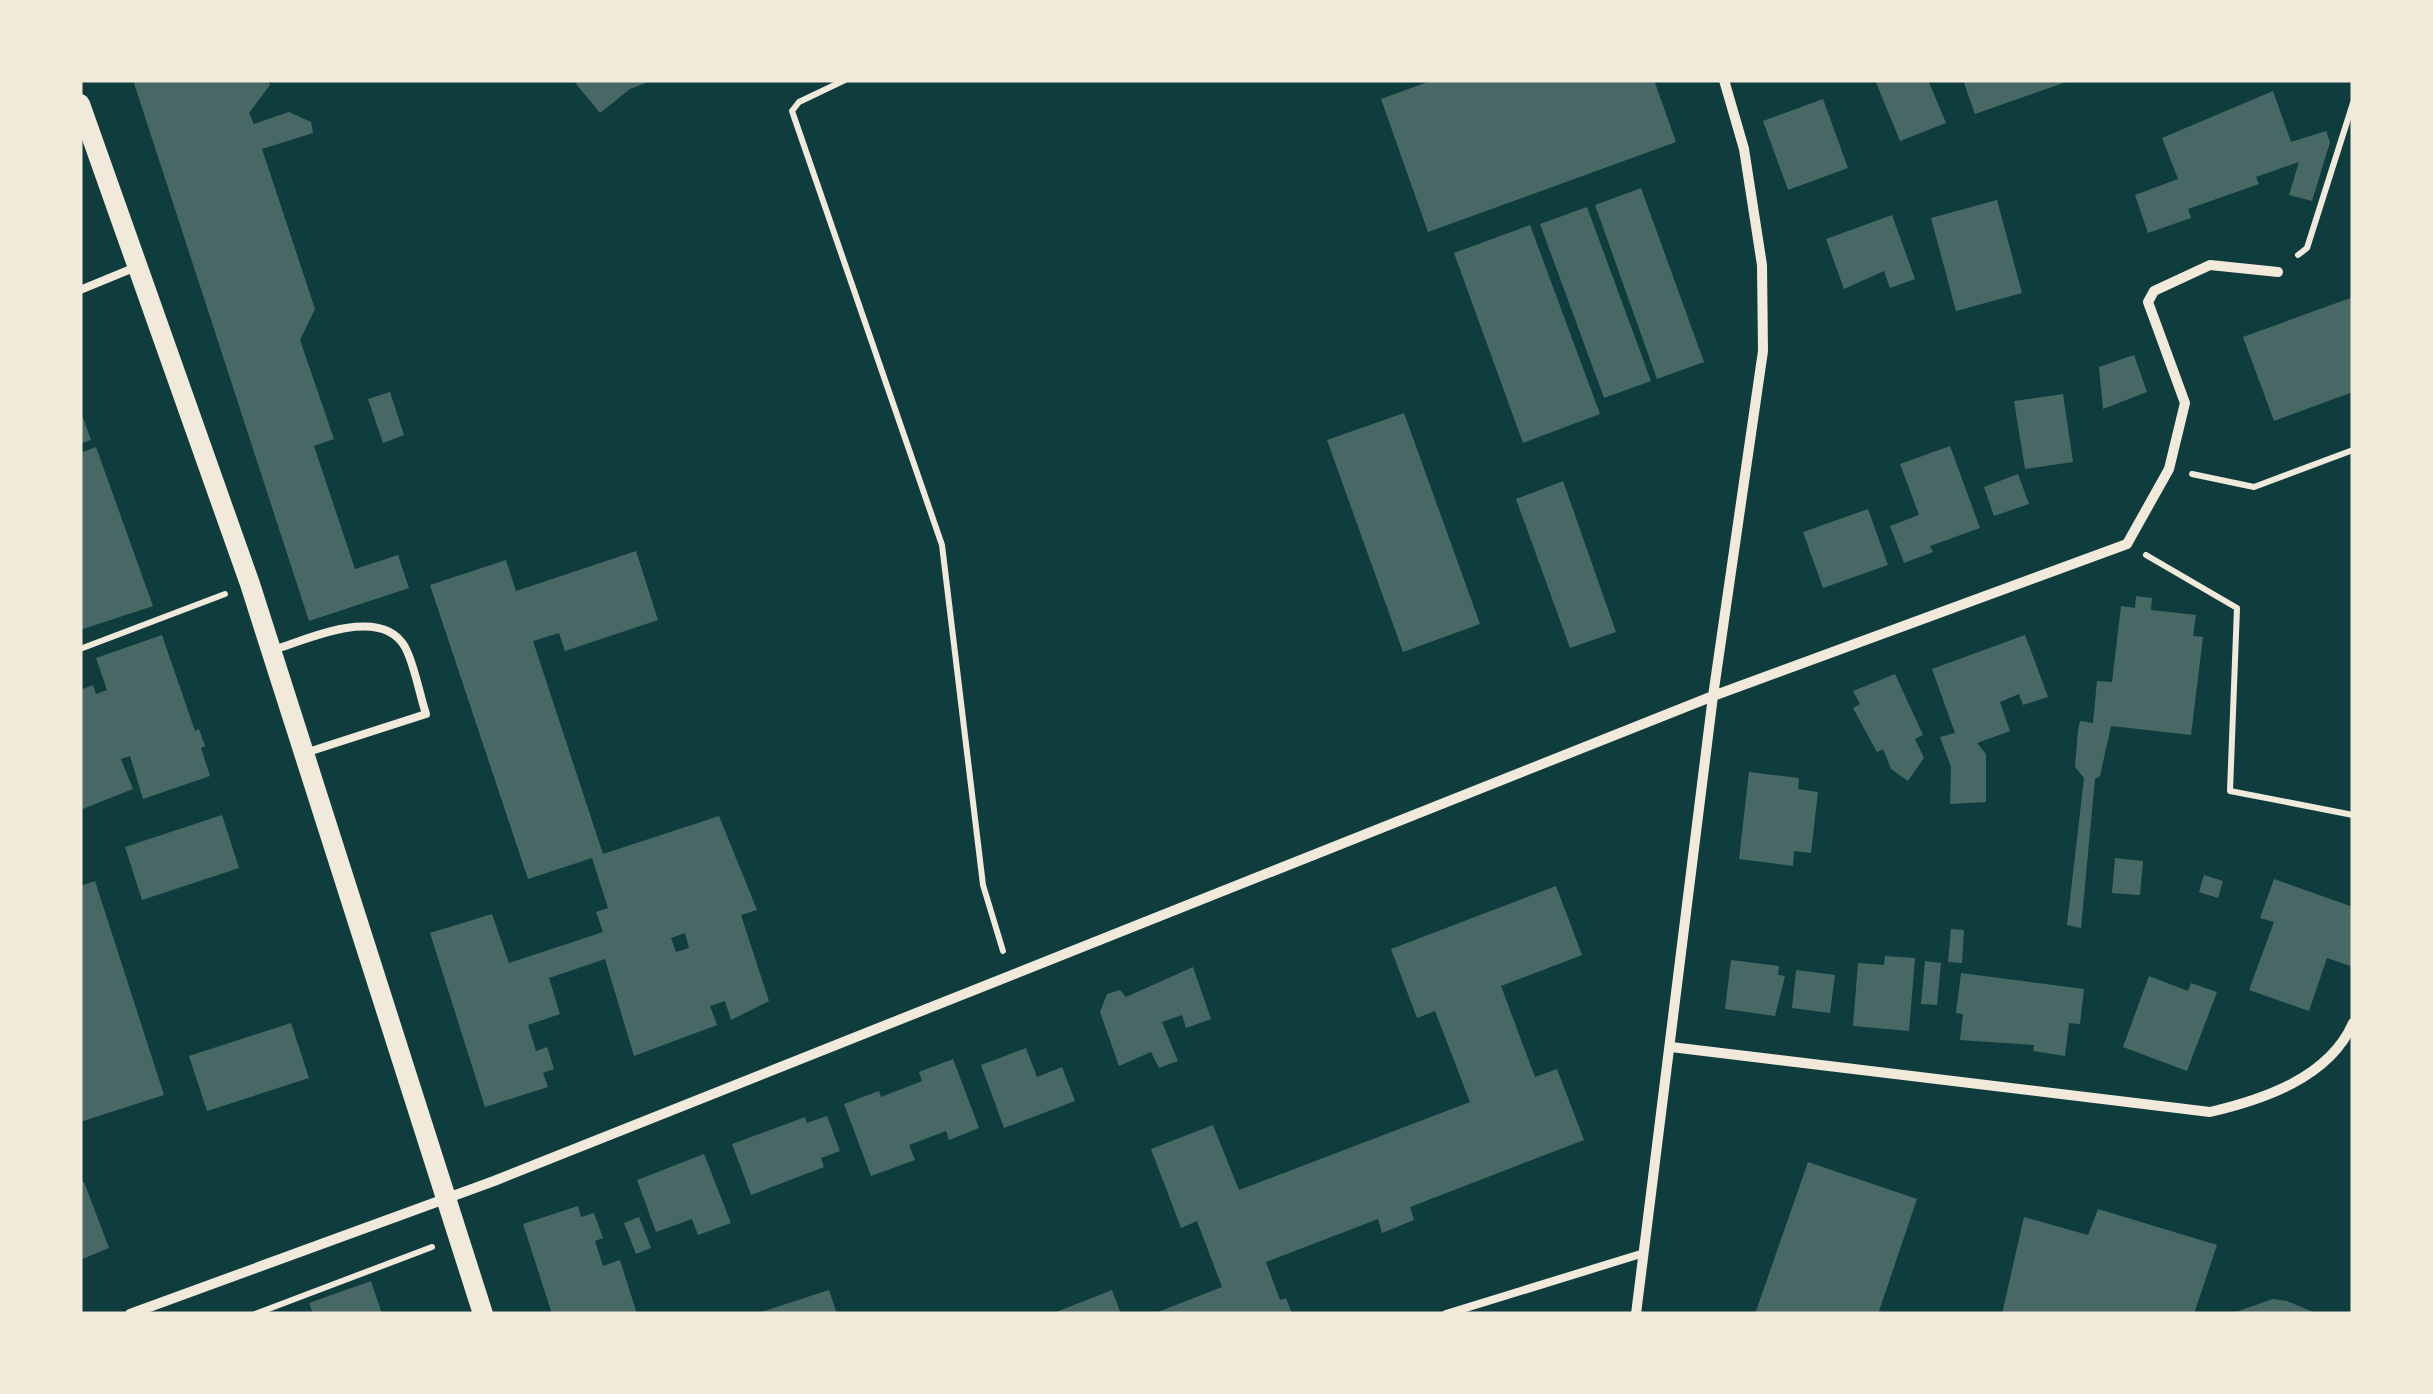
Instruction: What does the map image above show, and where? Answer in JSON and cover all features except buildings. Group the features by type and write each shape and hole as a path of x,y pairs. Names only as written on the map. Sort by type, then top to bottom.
{"main road":[{"path":"80,104 250,584 483,1314"}],"street":[{"path":"1636,1314 1713,696 1762,351 1762,265 1744,150 1724,80"},
{"path":"130,1314 446,1199 1713,696 2127,544 2169,469 2185,403 2148,302 2154,291 2210,265 2278,272"},
{"path":"1670,1047 2210,1112 2264,1100 2309,1073 2353,1023"}],"lane":[{"path":"80,290 138,267"},
{"path":"271,650 364,626 393,634 404,646 426,714 304,754"},
{"path":"1446,1314 1644,1252"}],"path":[{"path":"845,80 792,111 942,545 983,885 1011,975"},
{"path":"2278,272 2307,248 2353,103"},
{"path":"2169,469 2254,487 2353,450"},
{"path":"2127,544 2236,608 2230,792 2353,816"},
{"path":"80,649 250,584"},
{"path":"255,1314 458,1237"}]}
